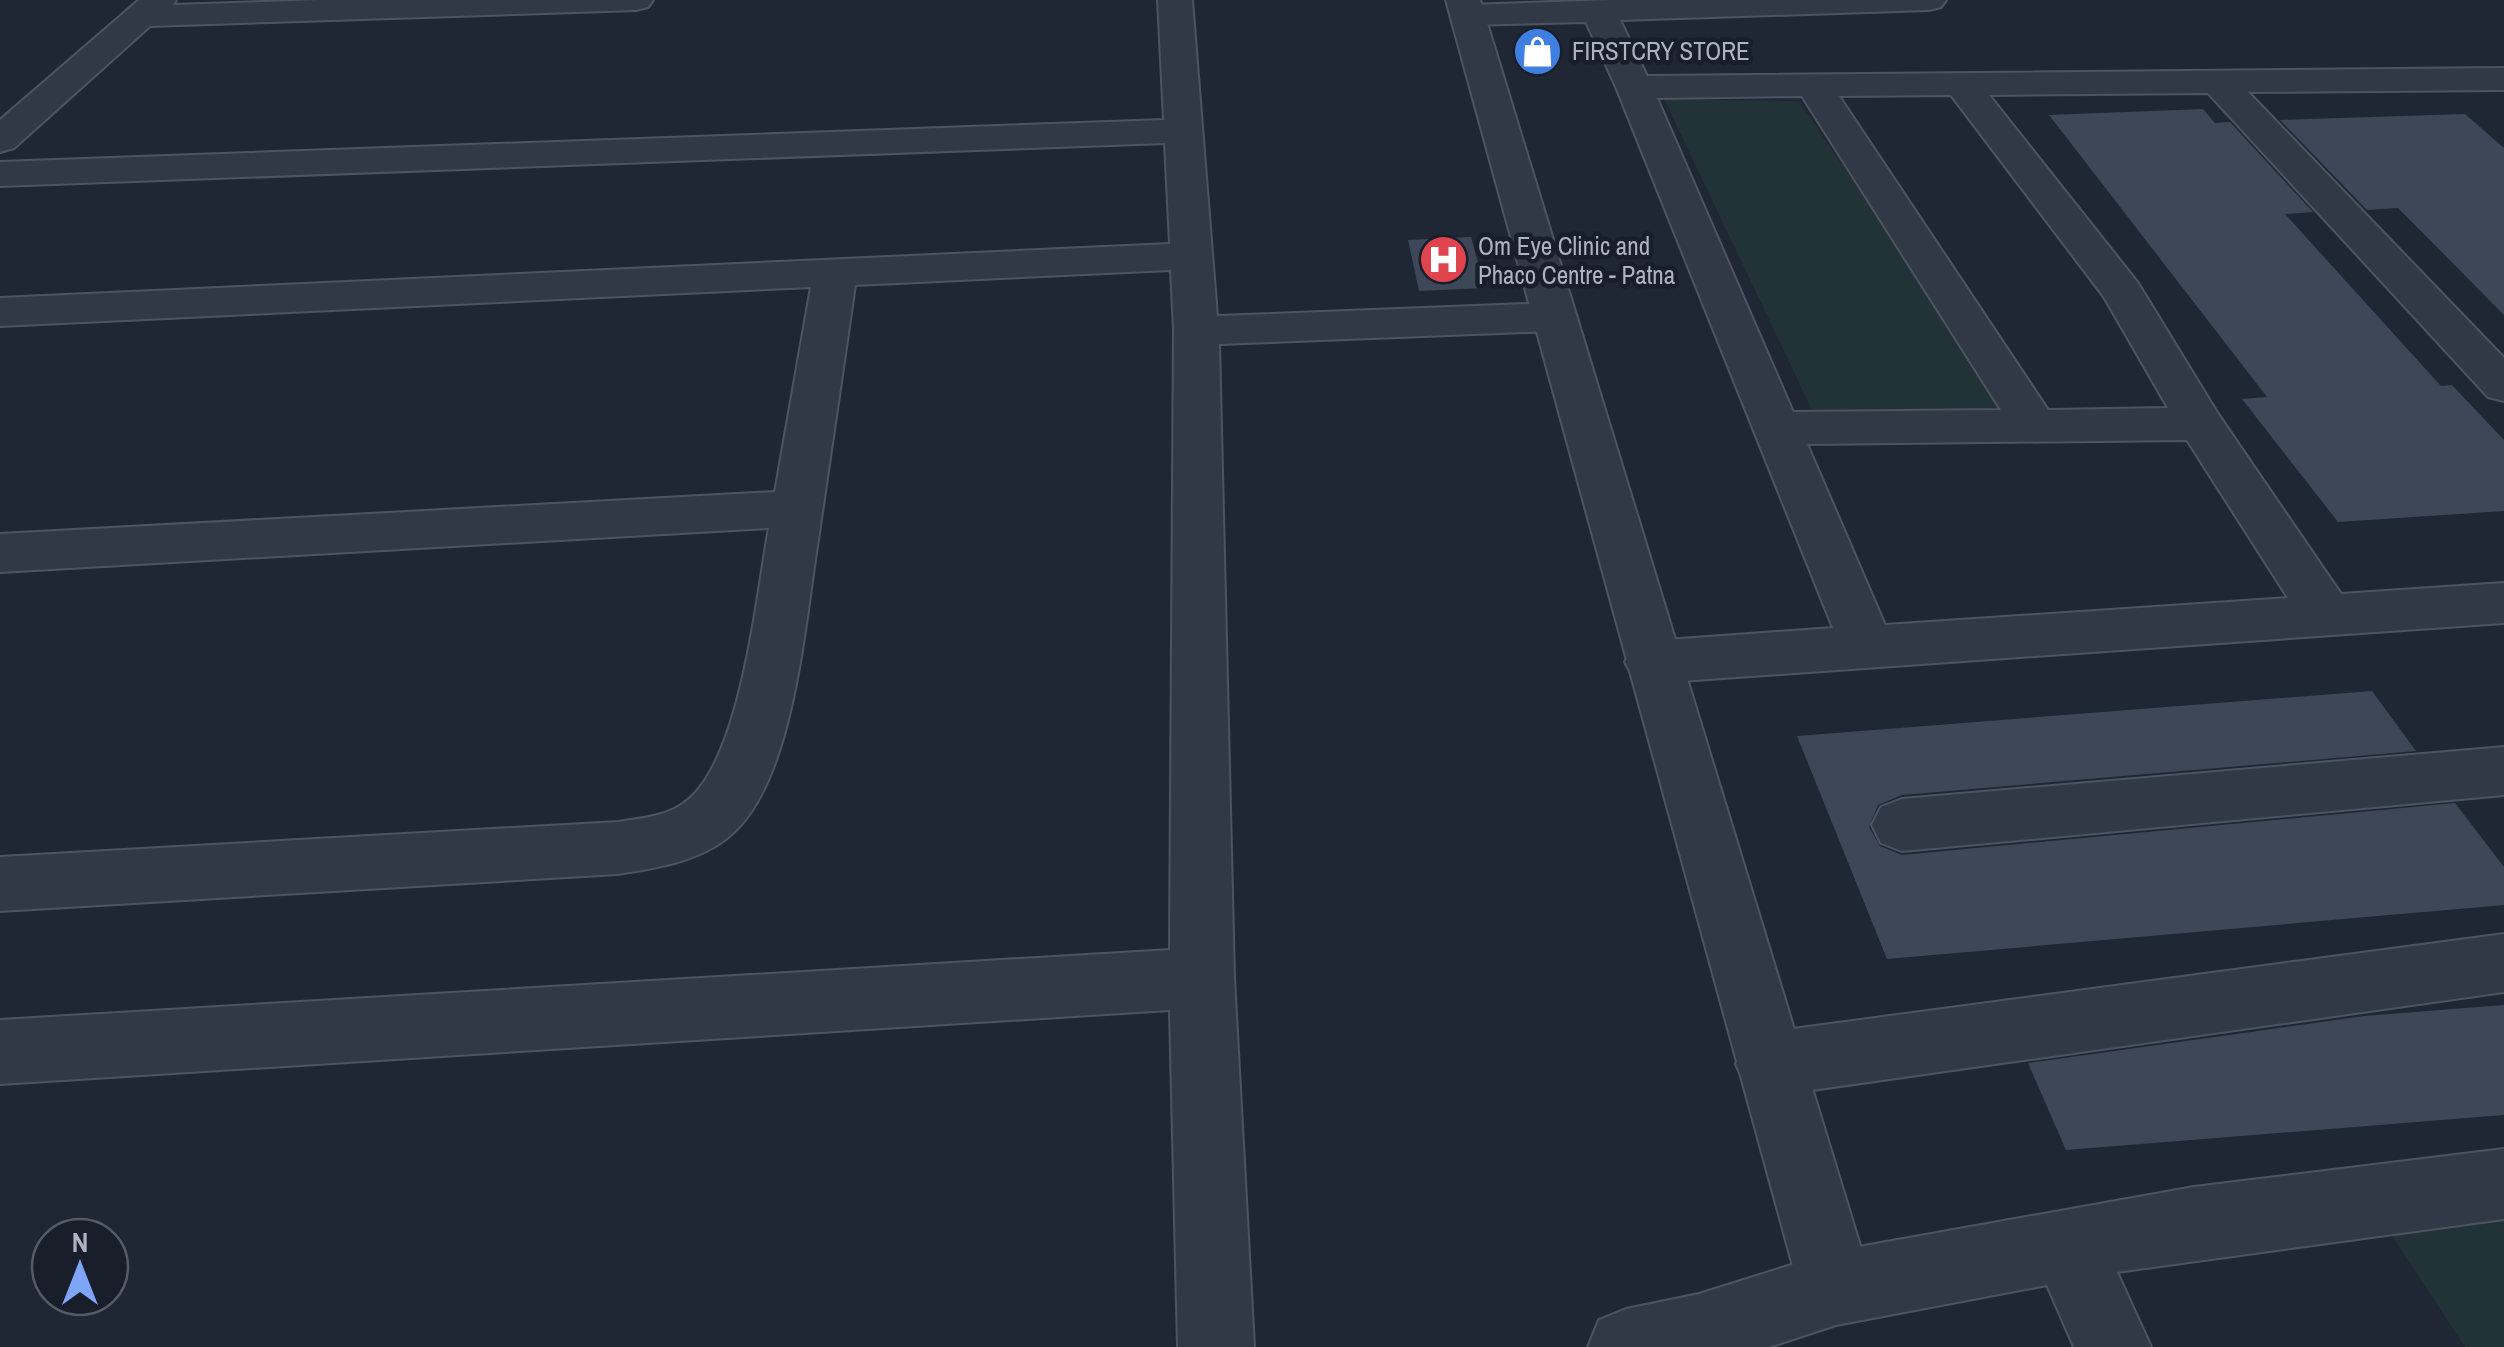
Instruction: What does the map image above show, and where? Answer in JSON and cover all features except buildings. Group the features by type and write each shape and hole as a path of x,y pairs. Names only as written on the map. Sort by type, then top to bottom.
{"street":[{"path":"0,140 152,8 636,0"},
{"path":"1175,0 1196,331 1202,978 1216,1347"},
{"path":"1836,1288 1466,8 1598,11 1929,0"},
{"path":"1598,11 1634,87 1867,645"},
{"path":"1634,87 2486,79 2504,110"},
{"path":"2218,82 2504,386"},
{"path":"1961,84 2123,292 2201,424 2328,617"},
{"path":"1813,85 2035,426"},
{"path":"0,174 1183,131"},
{"path":"0,312 1191,256"},
{"path":"0,884 618,848 668,841 702,823 725,800 741,768 769,676 835,272"},
{"path":"1196,331 1554,317"},
{"path":"1778,428 2201,424"},
{"path":"0,554 798,509"},
{"path":"1652,662 2504,602"},
{"path":"1902,825 2504,771"},
{"path":"1770,1064 2504,963"},
{"path":"0,1052 1202,978"},
{"path":"1626,1347 1701,1340 1836,1288 2066,1245 2212,1221 2504,1184"},
{"path":"2066,1245 2113,1347"}],"shaded area":[{"path":"1664,99 1799,101 2008,410 1812,410"},
{"path":"2504,1161 2504,1347 2465,1347 2350,1172"}],"place":[{"name":"FIRSTCRY STORE","path":"1537,51"},
{"name":"Om Eye Clinic and Phaco Centre - Patna","path":"1443,260"}]}
